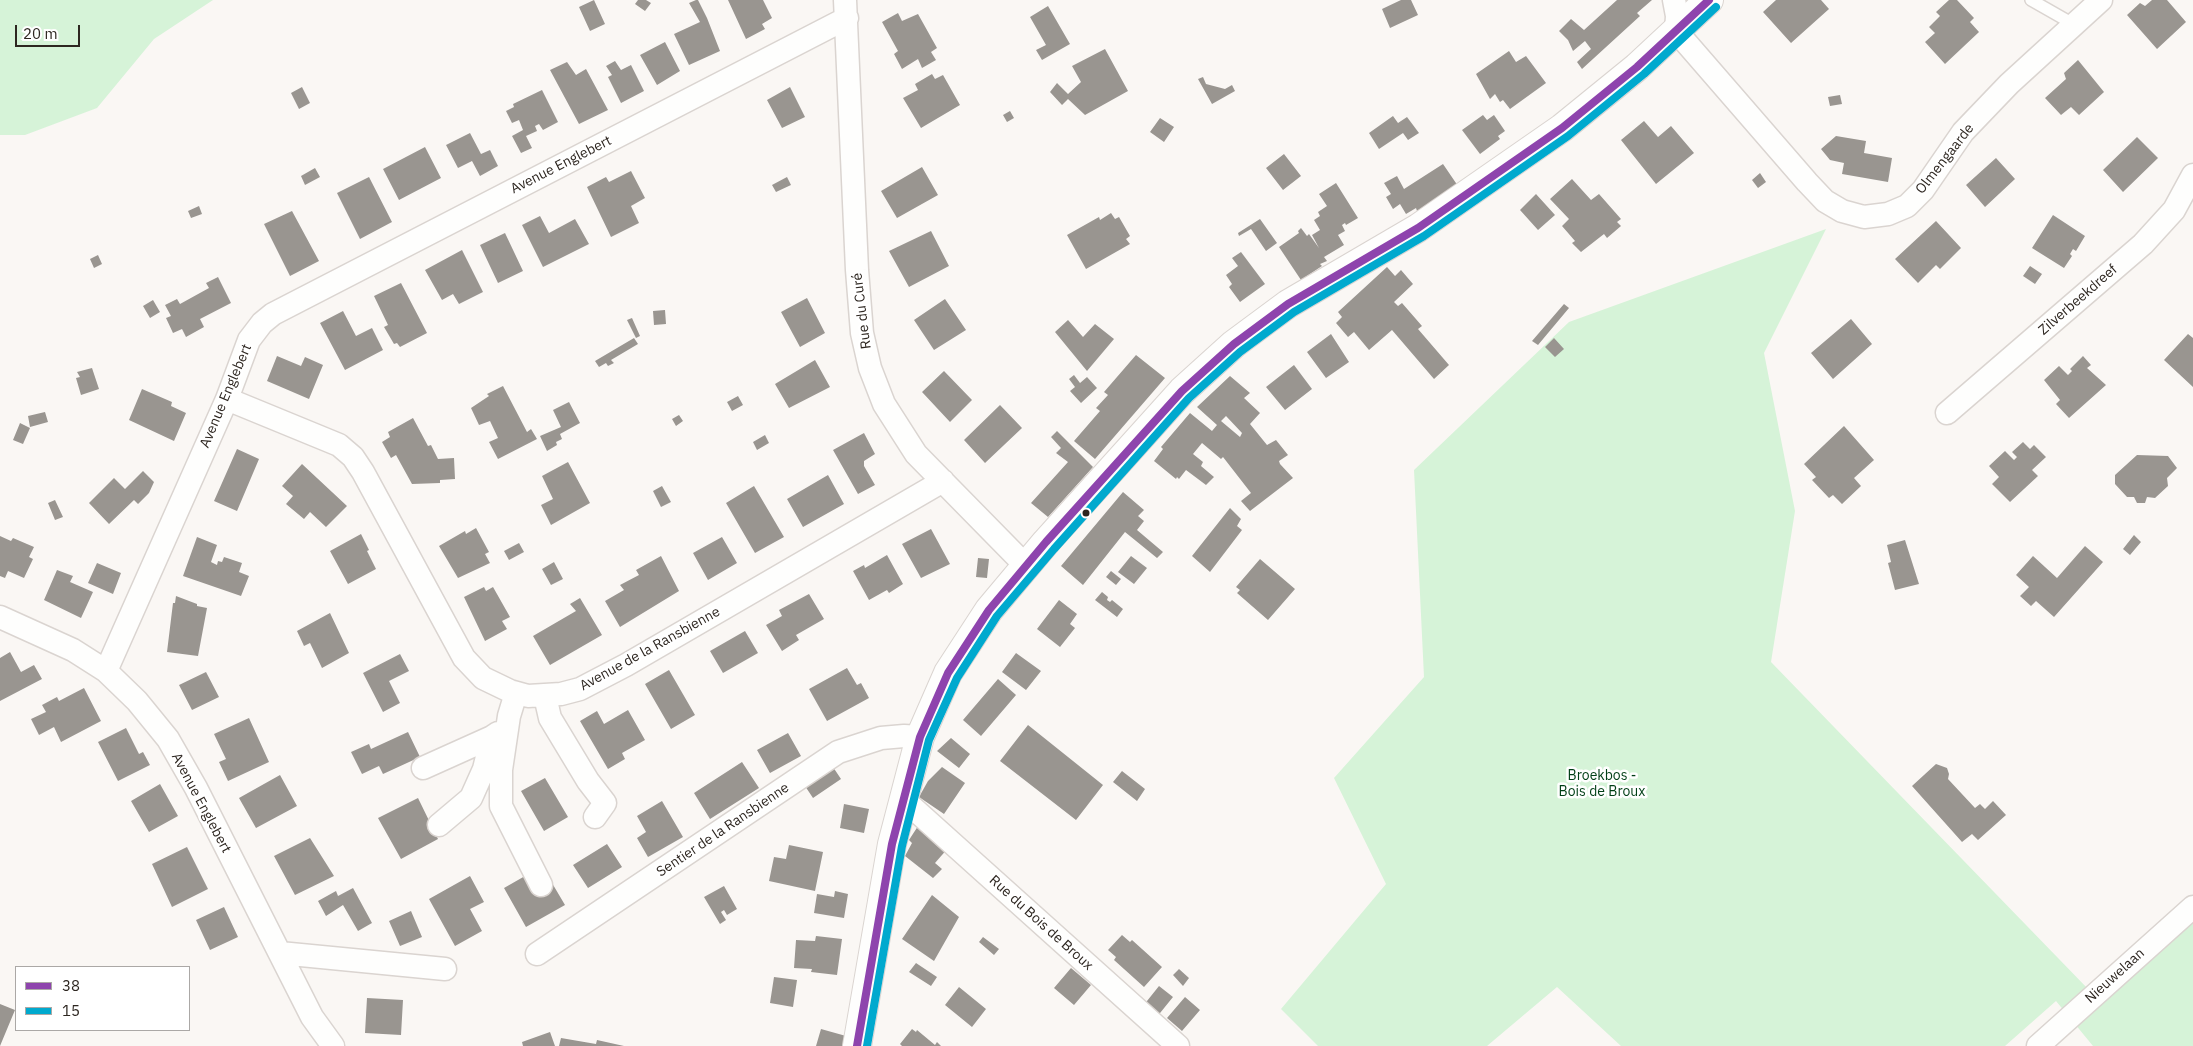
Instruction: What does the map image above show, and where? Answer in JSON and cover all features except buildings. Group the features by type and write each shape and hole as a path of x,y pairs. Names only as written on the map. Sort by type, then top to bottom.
{"street":[{"path":"1674,0 1677,16 1676,31"},
{"path":"857,1046 892,844 920,737 948,673 989,610 1182,391 1234,344 1288,304 1418,228 1562,128 1637,67 1709,0"},
{"name":"Olmengaarde","path":"1676,31 1825,201 1842,211 1864,217 1888,214 1907,206 1923,190 1970,125 2009,84 2101,0"},
{"name":"Avenue Englebert","path":"333,1046 312,1017 196,788 168,739 137,701 106,671 227,399 249,340 262,323 273,314 845,5"},
{"name":"Rue du Curé","path":"845,5 857,270 862,333 870,368 884,404 916,454 1026,566"},
{"name":"Zilverbeekdreef","path":"1947,413 2143,244 2174,210 2193,175"},
{"name":"Avenue de la Ransbienne","path":"227,399 339,445 353,457 363,472 464,658 484,678 516,693 528,696 545,696 580,690 943,481"},
{"path":"0,617 73,650 106,671"},
{"path":"439,825 472,798 516,693"},
{"path":"545,696 550,718 605,809"},
{"path":"423,768 500,731"},
{"path":"500,731 501,806 541,885"},
{"name":"Sentier de la Ransbienne","path":"538,954 838,752 881,738 920,737"},
{"name":"Rue du Bois de Broux","path":"903,799 1178,1046"},
{"name":"Nieuwelaan","path":"2038,1046 2193,907"},
{"path":"280,953 445,970"}],"lane":[{"path":"2031,0 2075,25"}],"green space":[{"path":"0,0 213,0 154,39 97,108 25,135 0,135"},
{"name":"Broekbos - Bois de Broux","path":"1826,229 1764,353 1795,511 1771,662 2090,991 2193,899 2193,1046 2093,1046 2056,1001 2005,1046 1621,1046 1557,987 1487,1046 1318,1046 1281,1009 1386,884 1334,778 1424,677 1414,470 1569,322"}],"transit line":[{"name":"38","path":"857,1046 892,844 920,737 948,673 989,610 1046,542 1182,391 1234,344 1288,304 1418,228 1562,128 1637,67 1709,0"},
{"name":"15","path":"867,1046 902,846 929,740 957,678 997,616 1054,549 1189,398 1240,352 1294,312 1424,236 1568,136 1644,74 1716,7"}]}
